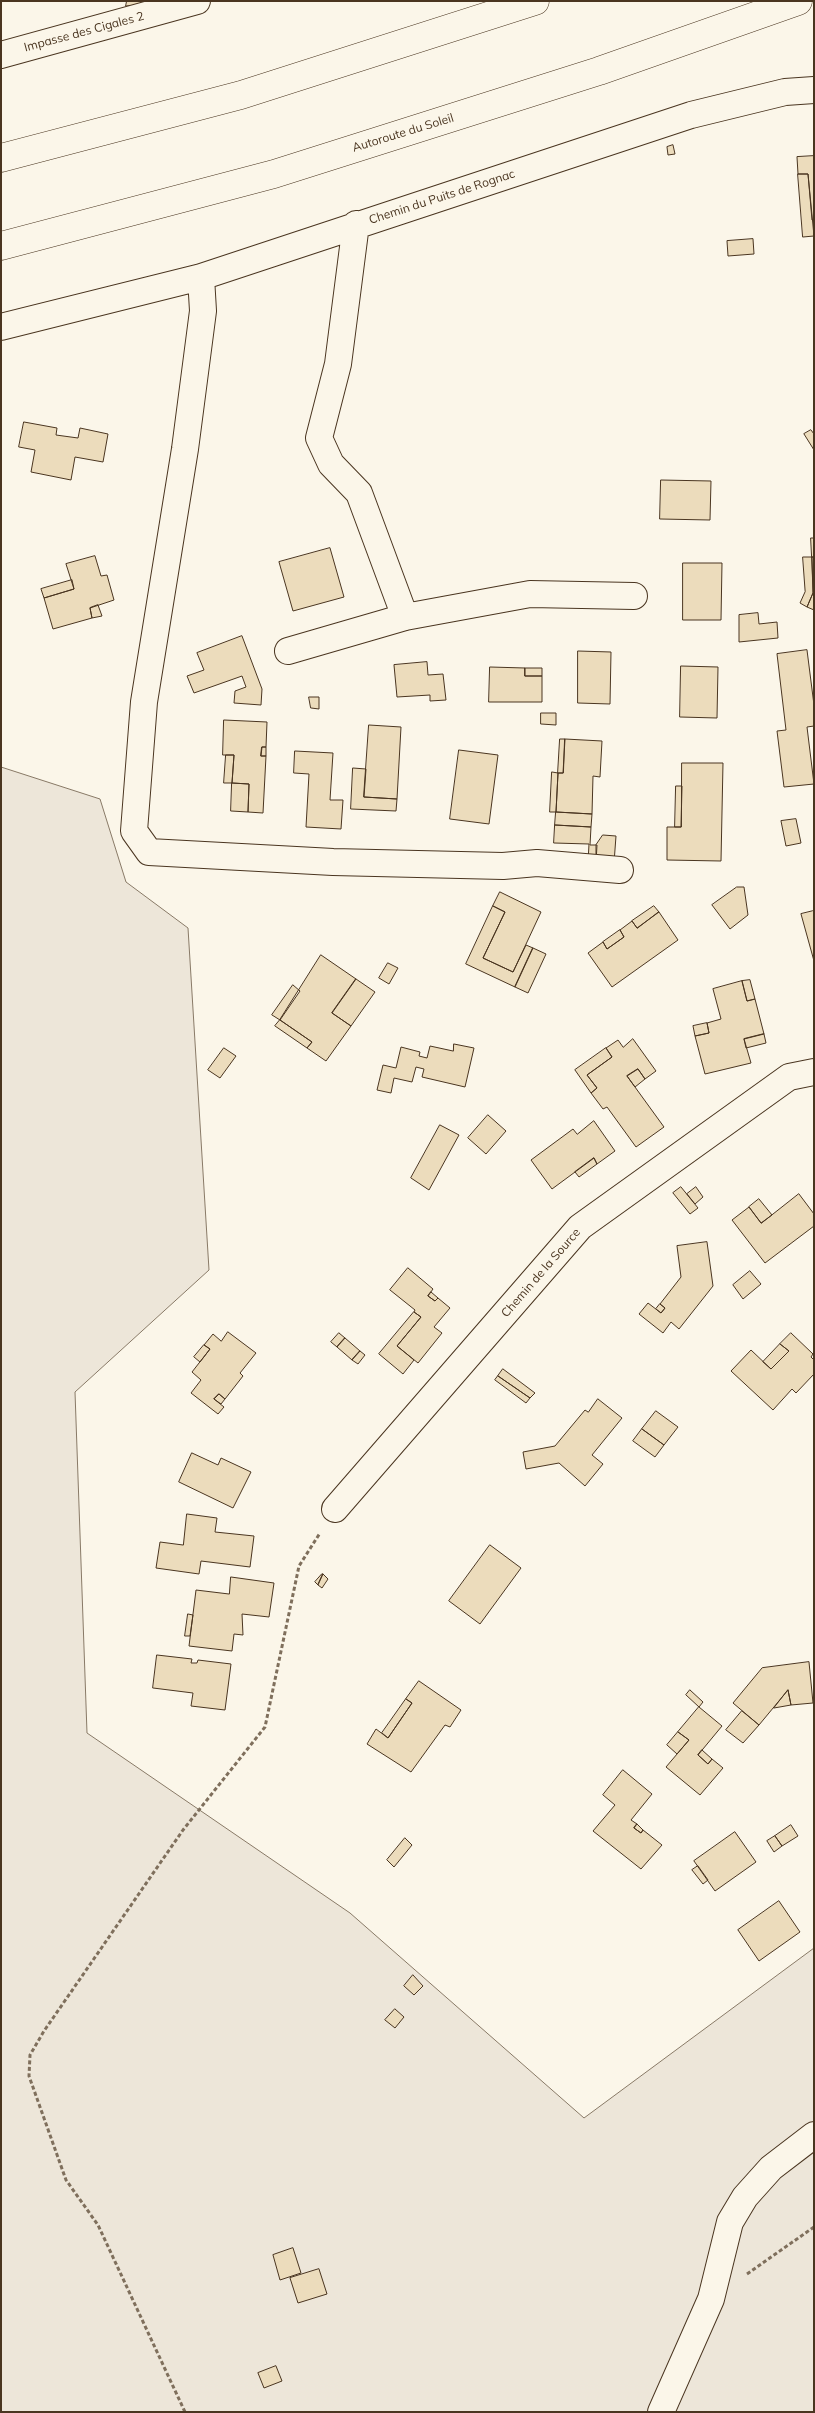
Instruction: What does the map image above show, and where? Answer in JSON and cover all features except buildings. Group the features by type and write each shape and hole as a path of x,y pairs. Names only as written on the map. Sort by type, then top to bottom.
{"highway":[{"path":"1,158 242,95 535,1"},
{"name":"Autoroute du Soleil","path":"1,246 274,174 600,71 798,1"}],"street":[{"name":"Impasse des Cigales 2","path":"1,55 197,1"},
{"name":"Chemin du Puits de Rognac","path":"405,617 360,493 331,464 319,438 338,364 356,224 691,115 784,92 814,90"},
{"path":"1,327 202,277 356,224"},
{"path":"202,277 203,311 185,449 144,702 134,832 149,852 333,862 503,866 538,863 620,870"},
{"path":"288,651 405,617 530,594 634,596"},
{"name":"Chemin de la Source","path":"335,1509 580,1228 789,1077 814,1072"},
{"path":"661,2412 711,2299 730,2222 745,2198 771,2168 814,2135"}],"path":[{"path":"185,2412 98,2226 66,2180 29,2076 30,2055 44,2031 183,1830 265,1728 300,1566 335,1509"},
{"path":"711,2299 814,2227"}],"shaded area":[{"path":"1,767 100,799 126,882 188,928 209,1270 75,1392 87,1733 350,1913 584,2118 814,1948 814,2412 1,2412"}]}
